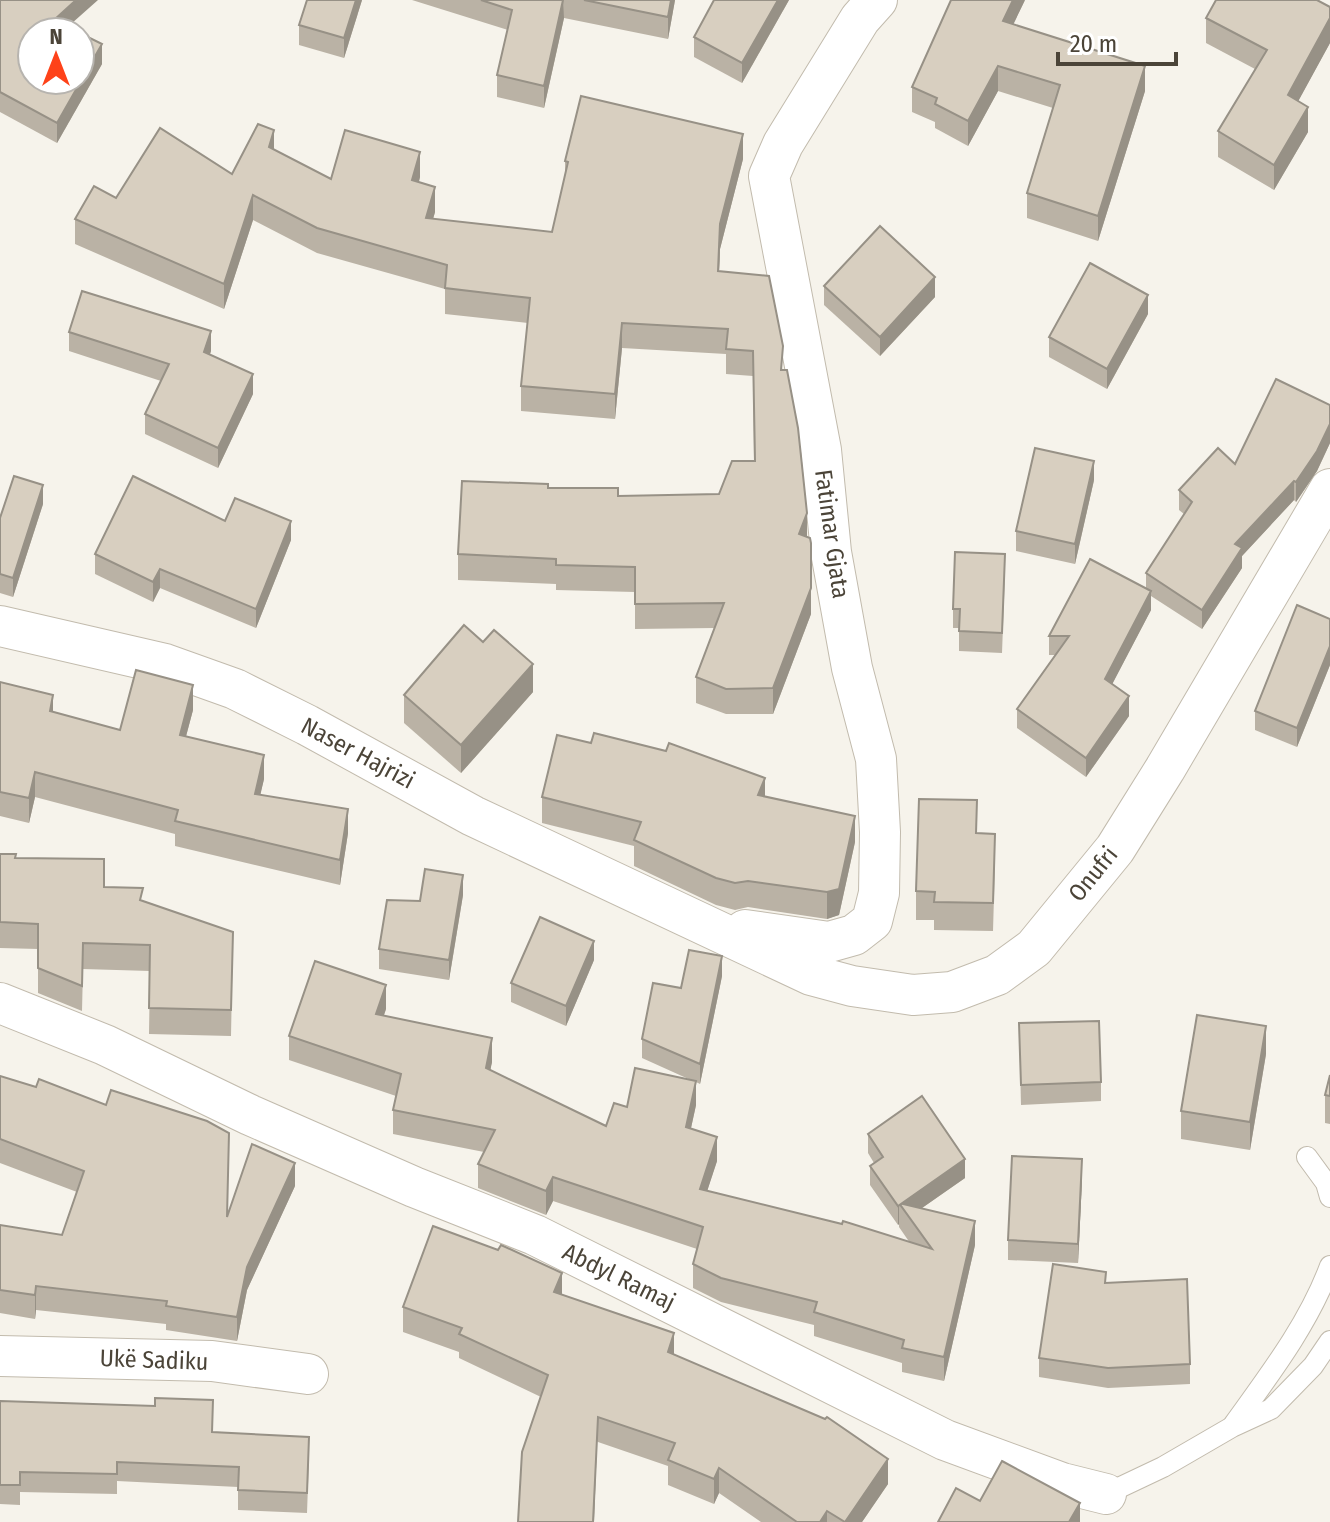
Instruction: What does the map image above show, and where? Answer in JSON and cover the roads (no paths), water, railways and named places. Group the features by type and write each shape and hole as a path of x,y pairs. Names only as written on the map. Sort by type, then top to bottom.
{"street":[{"name":"Fatimar Gjata","path":"702,922 829,942 854,935 872,921 879,893 876,759 852,668 831,552 821,450 769,176 783,144 860,19 877,0"},
{"name":"Onufri","path":"702,922 798,970 852,986 913,995 952,992 997,975 1034,948 1115,849 1330,489"},
{"name":"Naser Hajrizi","path":"0,626 165,664 235,689 473,816 702,922"},
{"name":"Abdyl Ramaj","path":"0,1003 105,1045 250,1115 414,1187 535,1235 945,1440 1062,1483 1106,1494"},
{"name":"Ukë Sadiku","path":"0,1356 212,1361 308,1374"}],"lane":[{"path":"1307,1157 1326,1183 1330,1197"},
{"name":"Abdyl Ramaj","path":"1232,1427 1278,1363 1322,1289 1330,1266"},
{"name":"Abdyl Ramaj","path":"1106,1494 1271,1409 1313,1366 1330,1341"}]}
